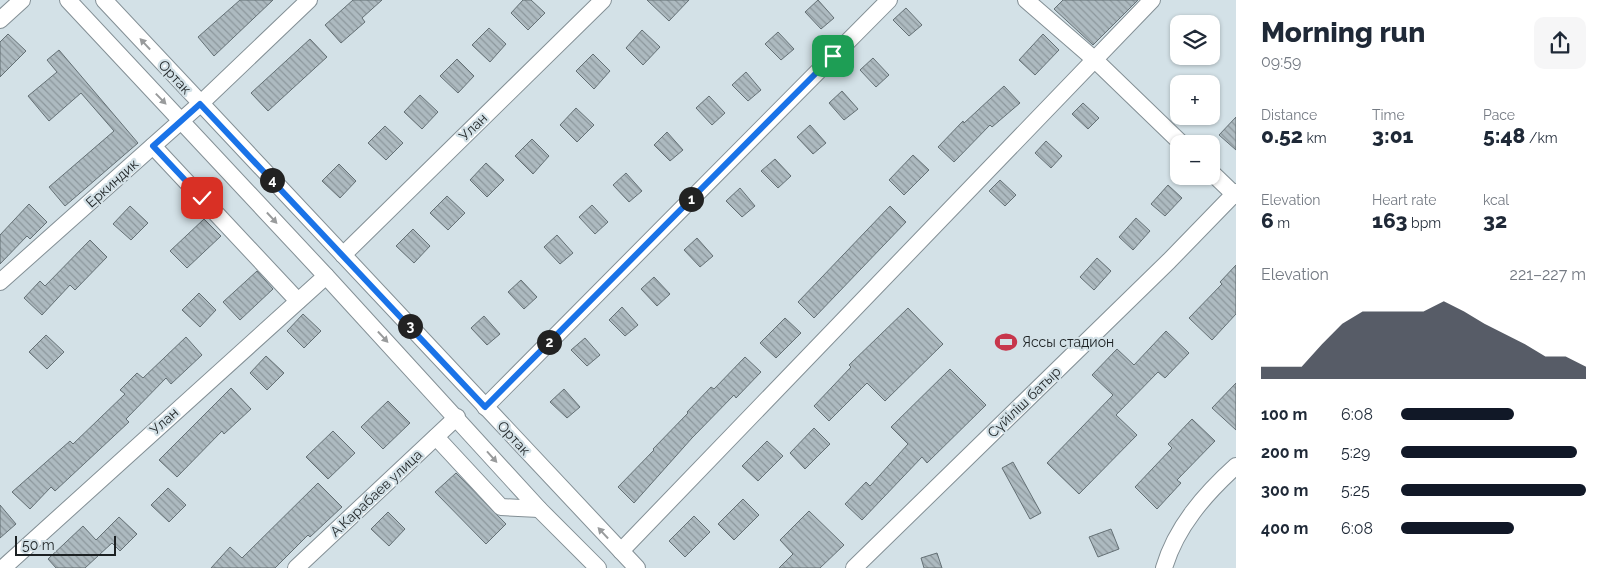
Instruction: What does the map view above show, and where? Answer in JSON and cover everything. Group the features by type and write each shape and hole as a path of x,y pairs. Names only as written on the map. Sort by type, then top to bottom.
{"street":[{"path":"0,20 22,0"},
{"name":"Ортак","path":"68,0 182,120 457,417 539,509 598,568"},
{"name":"Ортак","path":"104,0 637,568"},
{"name":"Еркиндик","path":"0,282 200,104 309,0"},
{"name":"Улан","path":"343,255 603,0"},
{"path":"485,407 889,0"},
{"path":"1026,0 1094,59 1173,135"},
{"path":"621,551 1152,0"},
{"path":"153,146 298,301"},
{"path":"1220,180 1236,194"},
{"name":"Сүйіліш батыр","path":"854,568 1236,194"},
{"name":"Улан","path":"3,568 326,276"},
{"name":"А.Карабаев улица","path":"296,568 457,417"},
{"path":"436,437 491,499 501,507 539,509"},
{"path":"1164,568 1168,555 1187,519 1217,483 1236,466"}],"building":[{"path":"240,0 273,0 214,56 198,37"},
{"path":"353,0 382,0 362,18 365,22 341,43 325,25"},
{"path":"523,0 531,0 545,13 528,30 511,13"},
{"path":"647,0 689,0 669,21"},
{"path":"818,0 834,18 821,29 805,12"},
{"path":"1063,0 1138,0 1093,45 1054,9"},
{"path":"906,8 922,25 909,36 893,20"},
{"path":"489,28 506,44 490,62 472,45"},
{"path":"642,30 660,47 643,65 626,48"},
{"path":"778,32 794,49 781,60 765,44"},
{"path":"8,34 26,51 0,77 0,42"},
{"path":"1043,34 1059,50 1035,75 1019,60"},
{"path":"310,39 327,57 268,111 251,93"},
{"path":"59,50 138,143 65,206 49,187 114,131 81,93 49,121 28,96 57,72 47,60"},
{"path":"593,54 610,71 594,89 576,71"},
{"path":"873,58 889,75 876,87 860,70"},
{"path":"457,59 474,76 458,93 440,76"},
{"path":"746,72 761,90 748,101 732,85"},
{"path":"1004,86 1020,103 992,127 990,125 954,162 938,147 963,121 964,123"},
{"path":"842,91 858,109 844,120 829,103"},
{"path":"420,95 438,112 422,129 404,112"},
{"path":"709,96 725,113 712,125 696,108"},
{"path":"1083,103 1099,118 1088,129 1072,114"},
{"path":"576,108 594,125 577,142 560,125"},
{"path":"1236,117 1236,150 1219,135"},
{"path":"810,125 826,143 813,154 797,137"},
{"path":"385,126 403,143 386,160 368,143"},
{"path":"667,132 683,150 670,161 654,145"},
{"path":"532,139 549,156 533,174 515,156"},
{"path":"1046,141 1062,156 1051,168 1035,153"},
{"path":"913,155 929,170 904,195 889,180"},
{"path":"775,159 791,176 778,188 761,171"},
{"path":"486,163 504,180 487,197 470,180"},
{"path":"339,164 356,181 340,198 322,181"},
{"path":"626,173 642,191 629,202 613,185"},
{"path":"1000,180 1016,195 1005,206 989,191"},
{"path":"1168,185 1182,198 1165,216 1151,204"},
{"path":"740,188 755,206 742,217 726,201"},
{"path":"447,196 465,213 448,230 430,213"},
{"path":"29,204 47,222 30,239 27,236 0,264 0,235"},
{"path":"592,205 608,222 595,234 579,217"},
{"path":"130,206 148,223 131,240 113,224"},
{"path":"890,206 906,222 814,318 798,302"},
{"path":"1136,218 1150,231 1133,250 1119,237"},
{"path":"204,219 221,236 187,268 170,251"},
{"path":"413,229 430,246 414,263 396,246"},
{"path":"557,235 573,253 560,264 544,247"},
{"path":"697,238 713,256 700,267 684,250"},
{"path":"90,240 107,257 75,290 70,285 42,315 24,298 40,281 45,286"},
{"path":"1097,258 1111,271 1094,290 1080,277"},
{"path":"1236,265 1236,314 1212,340 1189,318 1222,284 1220,282"},
{"path":"257,271 273,289 240,320 223,302"},
{"path":"654,277 670,294 657,306 641,289"},
{"path":"521,280 537,297 524,309 508,292"},
{"path":"199,293 216,310 200,327 182,310"},
{"path":"622,307 638,325 625,336 609,320"},
{"path":"908,308 943,344 885,401 867,383 829,421 814,406 851,367 849,365"},
{"path":"303,314 321,331 304,348 287,331"},
{"path":"484,316 500,334 487,345 471,328"},
{"path":"785,318 801,333 776,358 760,343"},
{"path":"1166,331 1189,353 1165,378 1158,372 1116,415 1137,435 1079,494 1047,463 1113,395 1092,375 1117,349 1134,365"},
{"path":"46,335 64,352 47,369 29,352"},
{"path":"186,337 202,355 171,384 166,378 126,419 129,422 55,491 51,487 30,509 12,492 70,441 73,444 125,394 120,390 137,373 143,378"},
{"path":"585,338 600,355 587,366 571,350"},
{"path":"266,356 284,373 267,390 250,373"},
{"path":"745,357 761,372 736,398 734,395 692,438 634,503 618,487 711,387 714,389"},
{"path":"950,369 986,405 927,463 922,457 862,520 845,504 866,482 870,486 908,444 891,427"},
{"path":"1236,383 1236,430 1212,408"},
{"path":"231,388 251,409 224,434 222,431 177,477 159,460"},
{"path":"564,389 580,407 567,418 550,402"},
{"path":"388,401 410,423 383,449 361,427"},
{"path":"1192,419 1215,441 1177,480 1181,483 1157,509 1135,487 1172,448 1168,444"},
{"path":"814,428 830,444 805,469 790,453"},
{"path":"333,431 355,453 328,479 306,457"},
{"path":"767,441 783,456 758,481 742,466"},
{"path":"1013,462 1041,513 1030,519 1002,468"},
{"path":"456,473 506,524 486,544 435,492"},
{"path":"318,483 342,507 310,537 308,535 275,568 211,568 230,547 242,558"},
{"path":"168,488 186,505 169,522 151,505"},
{"path":"743,499 759,515 734,540 718,524"},
{"path":"0,505 16,524 0,538"},
{"path":"809,511 844,545 820,568 779,568 793,554 780,540"},
{"path":"388,512 405,529 389,546 371,529"},
{"path":"694,516 710,532 685,557 669,541"},
{"path":"119,517 137,534 120,551 112,543 85,568 56,568 48,559 83,526 96,540"},
{"path":"1111,529 1119,549 1098,557 1089,537"},
{"path":"937,553 942,568 924,568 921,558"}],"place":[{"name":"Яссы стадион","path":"1006,342"}],"route":[{"path":"202,198 153,146 200,104 485,407 566,323 833,56"}]}
